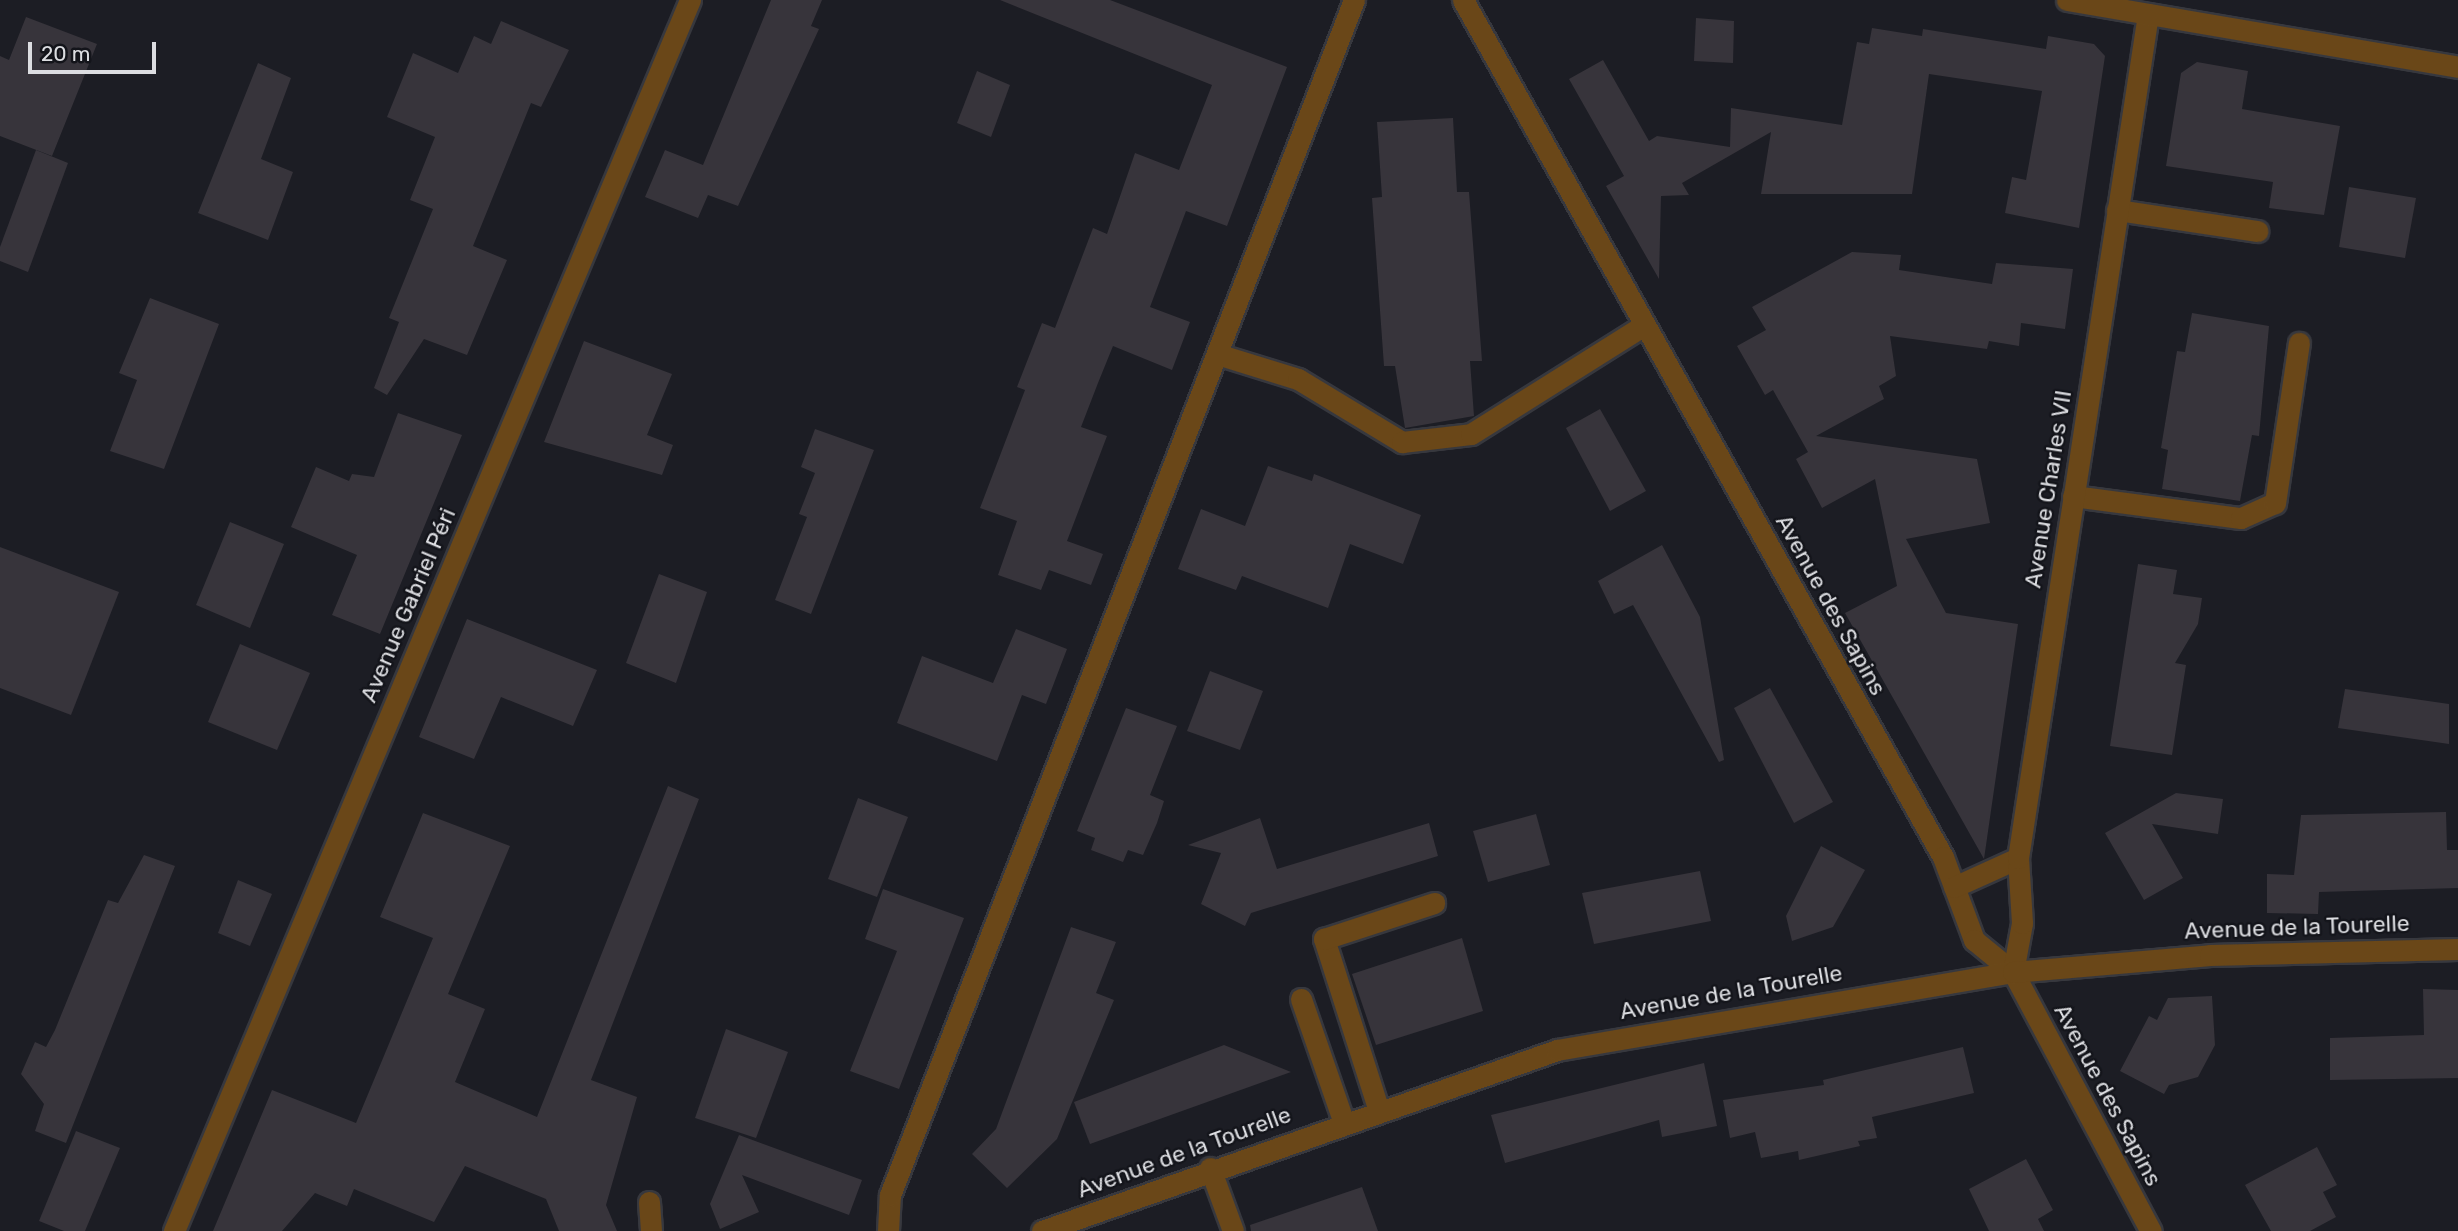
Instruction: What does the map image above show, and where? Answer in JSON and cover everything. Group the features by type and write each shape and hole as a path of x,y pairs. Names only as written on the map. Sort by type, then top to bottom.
{"street":[{"name":"Avenue Gabriel Péri","path":"174,1231 690,0"},
{"path":"888,1231 890,1195 1354,0"},
{"name":"Avenue des Sapins","path":"1463,0 1954,887 1974,940 2013,972 2151,1231"},
{"path":"2067,0 2458,67"},
{"name":"Avenue Charles VII","path":"2013,972 2022,923 2018,858 2148,14"},
{"path":"2117,210 2257,230"},
{"path":"1217,354 1298,379 1402,442 1471,434 1644,325"},
{"path":"2073,496 2241,519 2275,503 2299,343"},
{"path":"1954,887 2018,858"},
{"path":"1380,1111 1324,939 1434,903"},
{"name":"Avenue de la Tourelle","path":"1042,1231 1210,1168 1557,1050 2013,972 2210,955 2458,949"},
{"path":"1301,999 1344,1123"},
{"path":"1210,1168 1233,1231"},
{"path":"649,1202 651,1231"}],"building":[{"path":"771,0 822,0 811,26 819,29 738,206 708,195 698,218 645,197 665,150 703,165"},
{"path":"1000,0 1110,0 1287,67 1227,226 1186,211 1150,307 1190,322 1172,370 1113,346 1081,427 1107,436 1067,541 1103,554 1091,585 1049,570 1041,590 998,575 1017,521 980,508 1025,390 1017,387 1042,323 1055,328 1093,228 1107,234 1135,153 1179,170 1212,85"},
{"path":"26,17 97,44 52,156 0,136 0,56 9,60"},
{"path":"1696,18 1734,21 1733,63 1694,61"},
{"path":"501,21 569,50 541,107 531,103 473,246 507,260 467,355 424,339 387,395 374,388 399,322 389,318 433,209 410,200 435,137 387,117 413,53 458,73 474,36 491,44"},
{"path":"1872,28 1922,36 1923,29 2046,49 2048,36 2094,44 2105,56 2079,228 2005,213 2012,177 2026,180 2042,91 1929,74 1912,194 1761,194 1771,132 1682,183 1689,195 1661,196 1659,279 1606,186 1624,176 1569,79 1603,60 1649,141 1657,136 1730,147 1731,108 1842,125 1857,42 1869,44"},
{"path":"2197,62 2248,71 2242,109 2340,126 2324,215 2269,208 2273,182 2166,166 2181,73"},
{"path":"258,63 291,78 261,159 293,172 268,240 198,213"},
{"path":"977,71 1010,85 991,137 957,123"},
{"path":"1453,118 1457,192 1469,192 1482,361 1470,361 1474,416 1405,428 1395,366 1384,366 1372,198 1382,197 1377,122"},
{"path":"36,150 68,163 28,272 0,261 0,247"},
{"path":"2349,187 2416,198 2405,258 2339,247"},
{"path":"1852,252 1901,255 1899,270 1992,284 1996,263 2073,269 2065,329 2021,323 2019,346 1989,341 1987,349 1890,336 1896,376 1879,386 1884,399 1816,436 1977,459 1990,523 1906,539 1946,613 2018,624 1984,859 1845,613 1897,586 1875,479 1822,508 1796,459 1808,452 1773,390 1765,395 1737,346 1766,330 1752,307"},
{"path":"150,298 219,324 164,469 110,451 137,380 119,373"},
{"path":"2192,313 2269,326 2259,436 2252,435 2240,501 2162,489 2168,450 2161,448 2177,351 2185,352"},
{"path":"584,341 672,374 647,435 673,445 662,475 544,442"},
{"path":"1600,409 1646,491 1610,511 1566,428"},
{"path":"398,413 462,435 380,634 332,615 357,555 291,527 316,467 349,481 352,474 374,477"},
{"path":"815,429 874,450 811,614 775,600 807,517 799,514 815,473 801,467"},
{"path":"1268,466 1312,481 1314,474 1421,515 1403,564 1350,544 1328,608 1242,576 1236,590 1178,569 1201,509 1245,526"},
{"path":"230,522 284,544 250,628 196,605"},
{"path":"1662,545 1700,617 1724,760 1719,762 1633,605 1614,614 1598,581"},
{"path":"0,547 119,592 71,715 0,688"},
{"path":"2138,564 2177,570 2173,594 2202,598 2198,624 2175,663 2186,665 2172,755 2110,746"},
{"path":"659,574 707,592 676,683 626,663"},
{"path":"467,619 597,670 573,726 501,697 474,759 419,737"},
{"path":"1016,629 1067,649 1046,704 1022,695 997,761 897,723 922,656 993,683"},
{"path":"240,644 310,673 277,750 208,722"},
{"path":"1210,671 1263,691 1240,750 1187,731"},
{"path":"1770,688 1833,802 1794,823 1734,708"},
{"path":"2345,689 2449,704 2449,744 2338,728"},
{"path":"1126,708 1177,726 1150,795 1164,801 1157,823 1143,855 1128,850 1123,862 1091,850 1095,838 1077,831"},
{"path":"668,786 699,799 591,1080 637,1097 606,1205 617,1231 559,1231 546,1199 465,1166 434,1222 354,1189 347,1206 315,1193 282,1231 213,1231 272,1090 356,1123 433,938 380,917 423,813 510,846 448,994 485,1009 455,1082 537,1117"},
{"path":"2176,793 2223,799 2218,834 2152,824 2183,878 2144,900 2105,833"},
{"path":"858,798 908,817 877,897 828,879"},
{"path":"2446,812 2447,850 2458,850 2458,888 2319,892 2318,914 2267,913 2267,874 2294,875 2301,815"},
{"path":"1536,814 1550,865 1488,882 1473,831"},
{"path":"1260,818 1277,869 1429,823 1438,856 1251,913 1245,926 1201,904 1221,853 1188,845"},
{"path":"1821,846 1865,870 1833,927 1792,941 1786,916"},
{"path":"144,855 175,866 66,1143 35,1131 44,1104 21,1074 35,1042 46,1047 55,1030 108,900 118,903"},
{"path":"1700,871 1711,921 1594,944 1582,893"},
{"path":"238,880 272,894 250,946 218,933"},
{"path":"883,889 964,918 899,1089 850,1071 897,951 865,939"},
{"path":"1071,927 1116,942 1096,993 1114,1000 1057,1139 1007,1188 972,1154 996,1129"},
{"path":"1462,938 1483,1011 1376,1045 1352,974"},
{"path":"2423,989 2458,990 2458,1078 2330,1080 2330,1038 2424,1035"},
{"path":"2212,996 2215,1045 2198,1077 2169,1085 2164,1094 2120,1071 2149,1016 2157,1020 2168,998"},
{"path":"726,1029 788,1052 756,1138 695,1118"},
{"path":"1224,1045 1291,1072 1090,1144 1074,1102"},
{"path":"1963,1047 1974,1093 1872,1117 1877,1138 1858,1141 1860,1146 1799,1160 1798,1151 1761,1158 1755,1132 1730,1138 1723,1100 1824,1085 1823,1080"},
{"path":"1704,1063 1717,1126 1662,1137 1659,1120 1505,1163 1491,1115"},
{"path":"76,1131 120,1148 85,1231 64,1231 39,1221"},
{"path":"739,1135 862,1180 849,1215 742,1175 759,1212 720,1229 710,1204"},
{"path":"2317,1147 2337,1185 2323,1192 2336,1217 2310,1231 2271,1231 2245,1185"},
{"path":"2026,1159 2053,1210 2038,1219 2044,1231 1989,1231 1969,1189"},
{"path":"1362,1187 1378,1231 1251,1231 1250,1225"}]}
